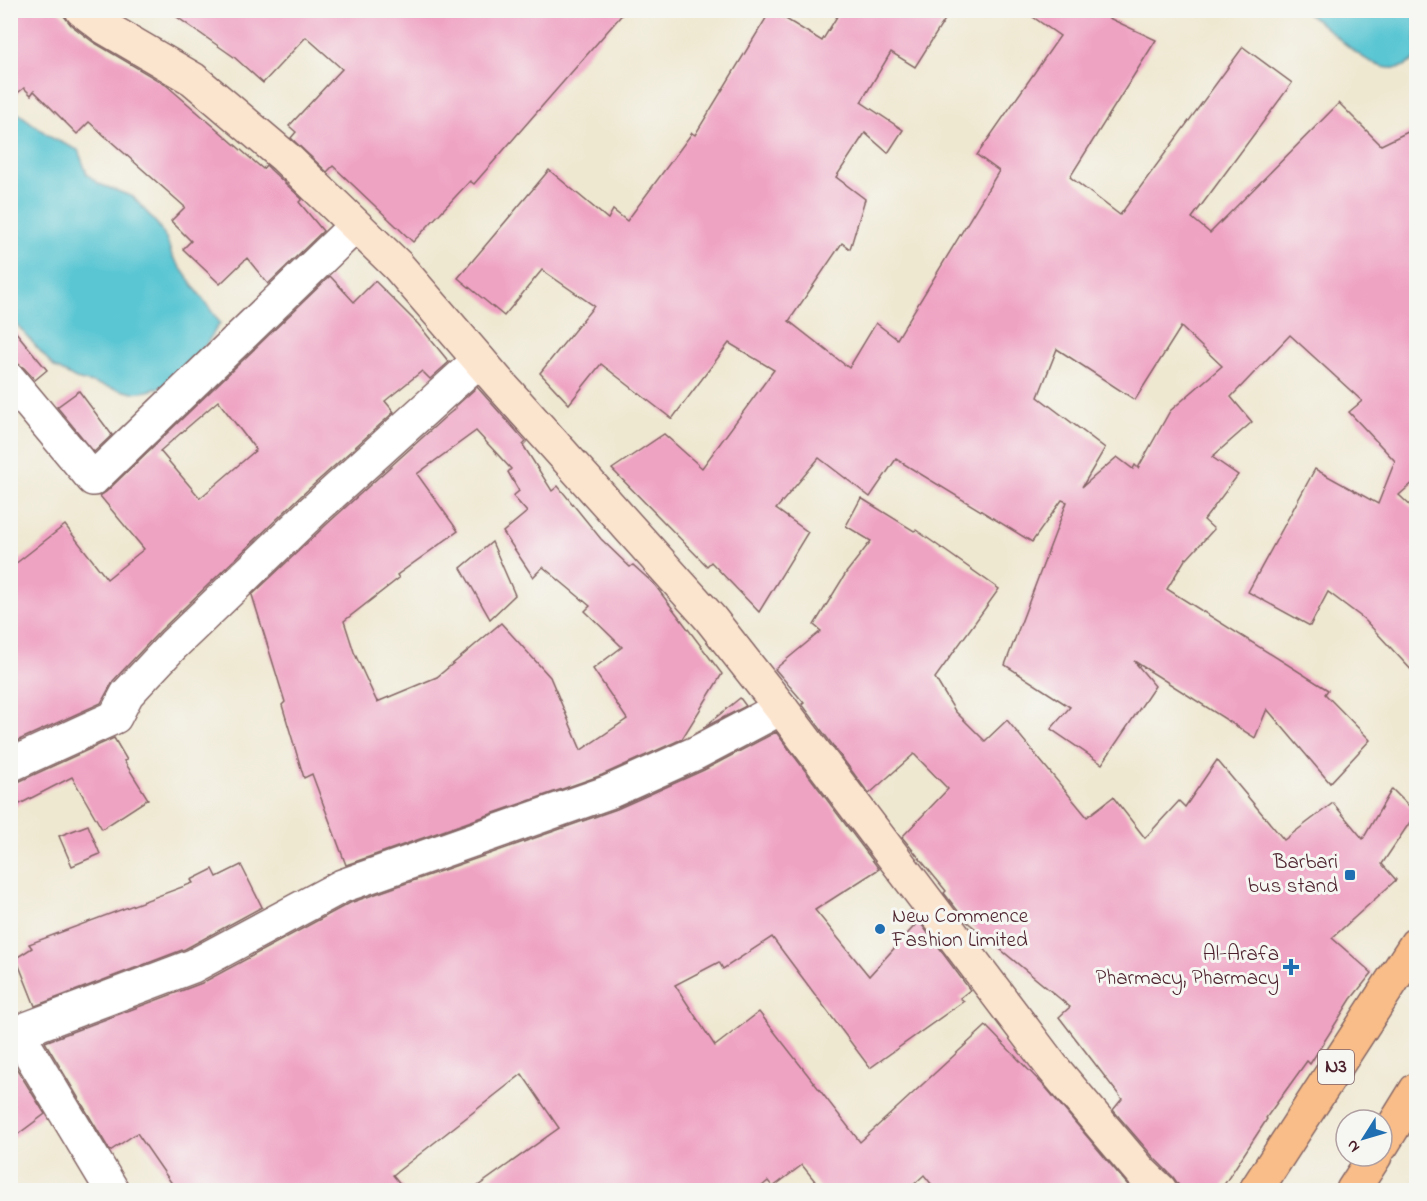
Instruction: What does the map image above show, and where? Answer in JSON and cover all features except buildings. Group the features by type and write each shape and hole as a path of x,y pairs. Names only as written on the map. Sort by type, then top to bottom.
{"highway":[{"name":"N3","path":"1256,1191 1416,944"},
{"path":"1394,1125 1416,1090"},
{"path":"1353,1191 1367,1168"}],"street":[{"path":"82,10 104,27 193,79 285,157 398,266 710,618 781,708 1053,1068 1141,1172 1160,1191"},
{"path":"10,380 93,479 355,226"},
{"path":"10,765 115,717 127,694 173,645 314,510 479,360"},
{"path":"112,1191 14,1033 193,966 342,886 609,792 696,753 781,708"}],"water":[{"path":"1303,11 1416,11 1416,58 1402,67 1388,68 1373,63"},
{"path":"11,112 18,113 52,138 78,150 87,174 99,184 133,197 158,225 167,240 172,256 220,323 203,349 168,385 133,393 76,379 54,367 11,318"}],"place":[{"name":"Barbari bus stand","path":"1350,875"},
{"name":"New Commence Fashion Limited","path":"880,929"},
{"name":"Al-Arafa Pharmacy, Pharmacy","path":"1291,967"}]}
